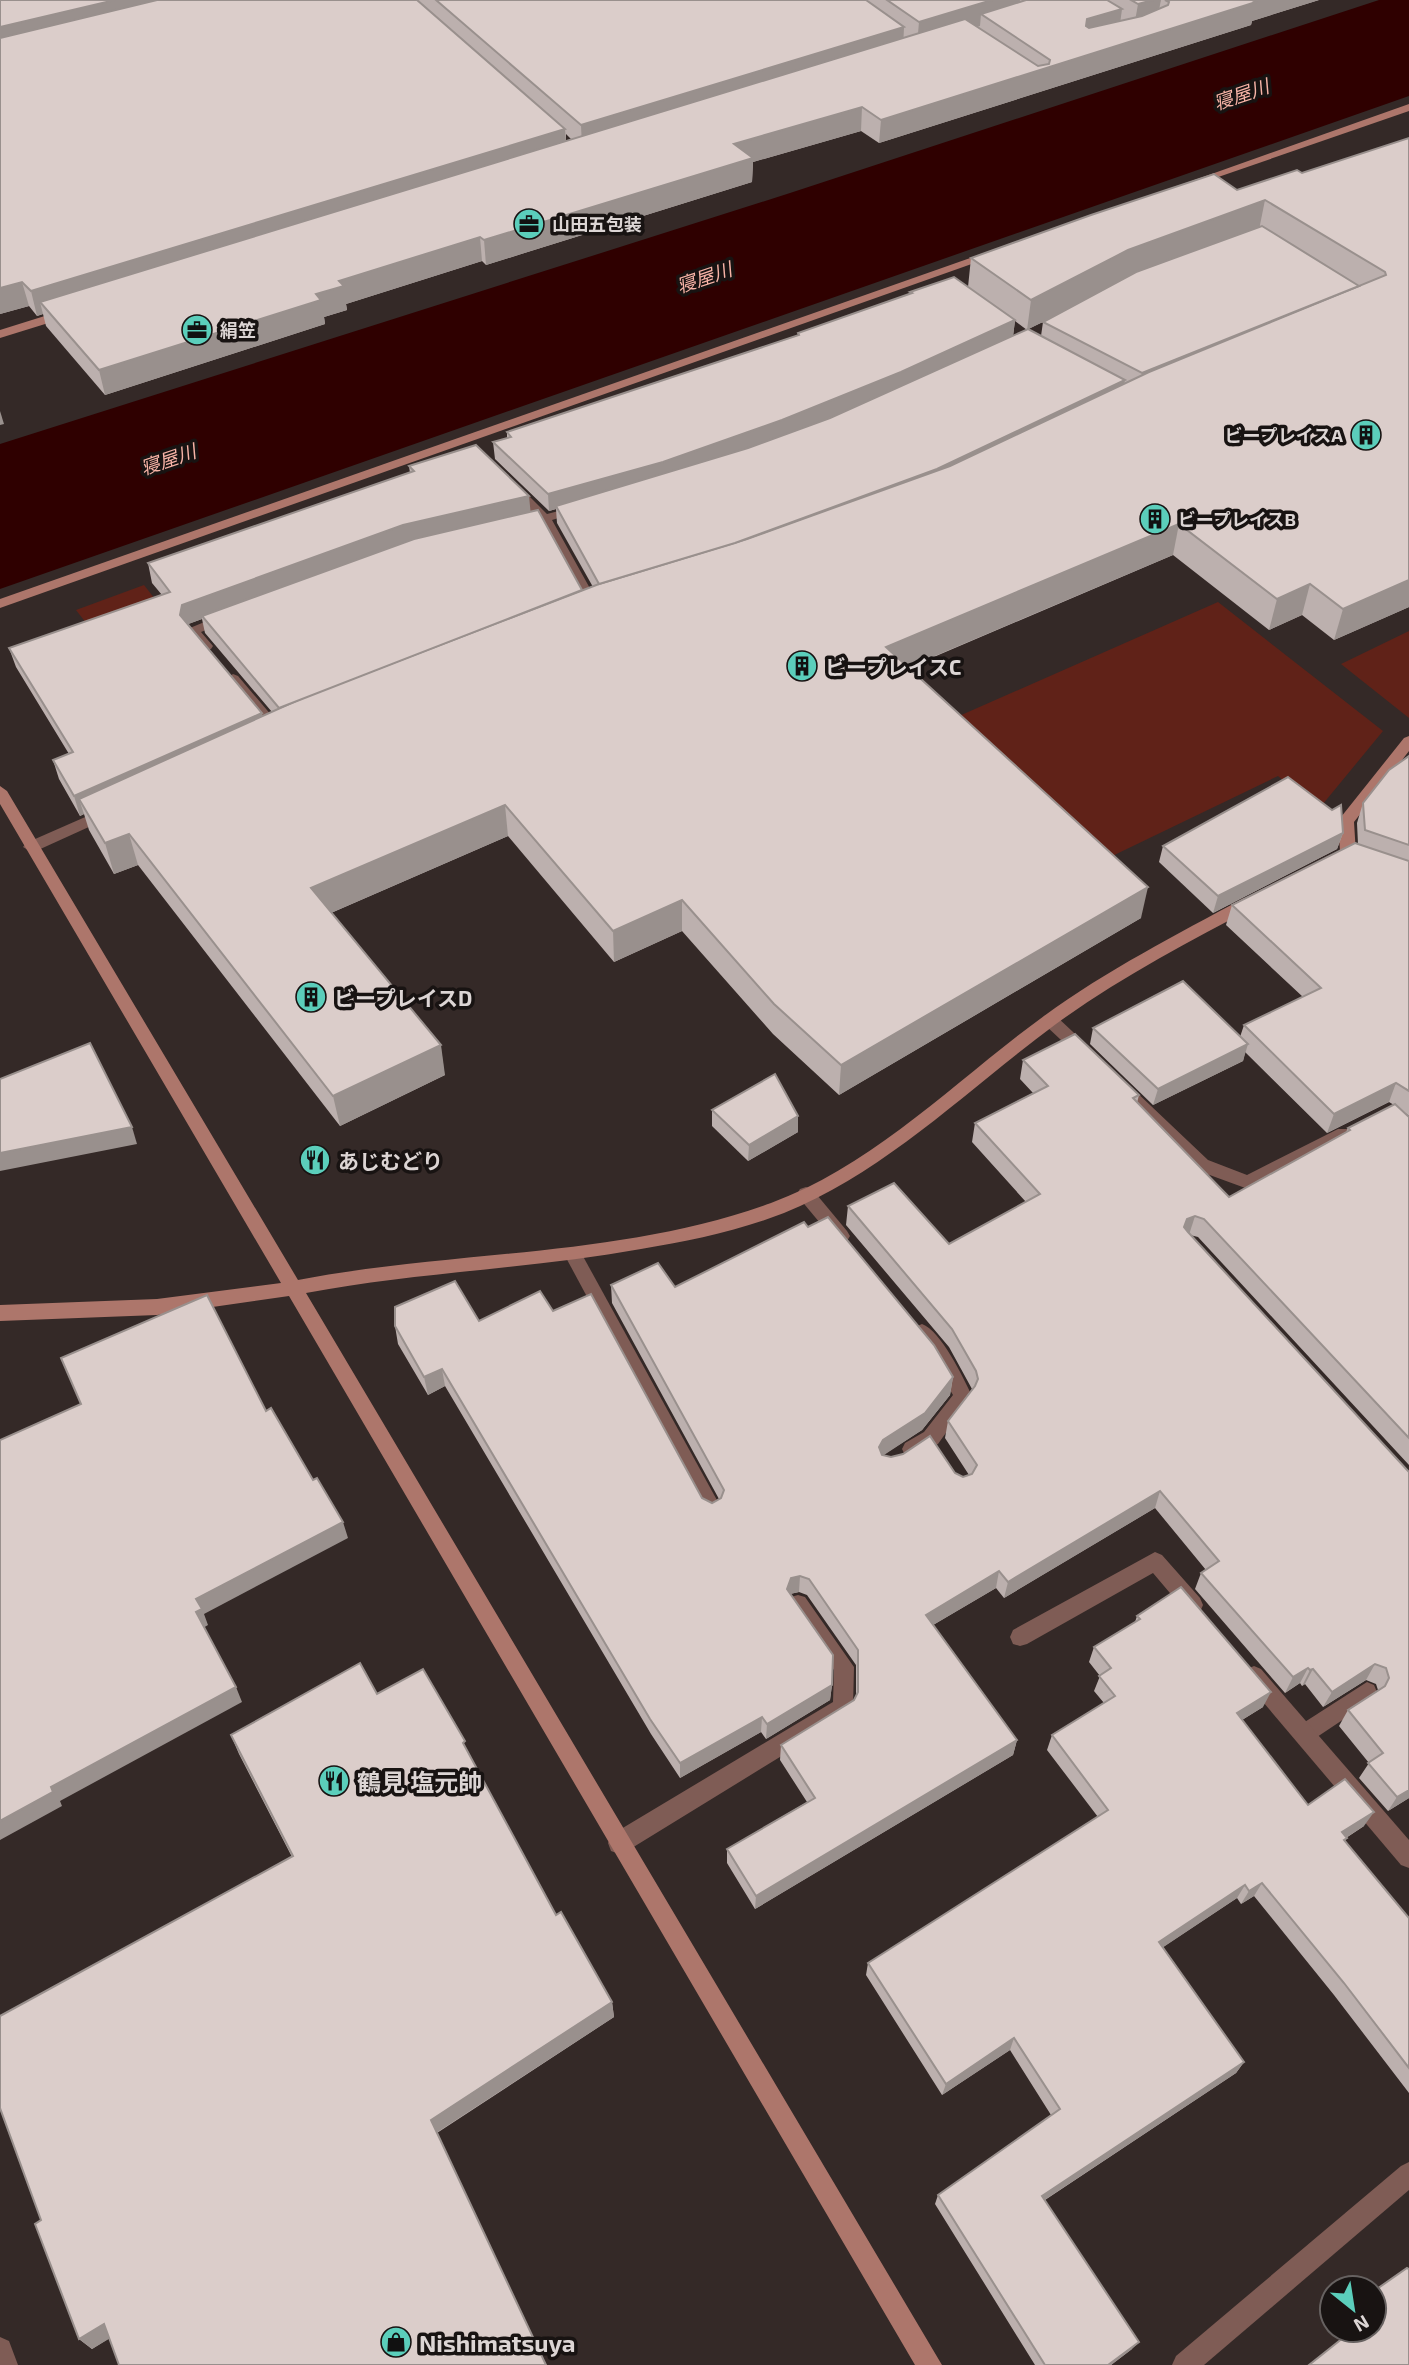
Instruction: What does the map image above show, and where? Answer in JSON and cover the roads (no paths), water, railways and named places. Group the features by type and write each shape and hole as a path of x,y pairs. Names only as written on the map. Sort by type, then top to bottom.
{"street":[{"path":"1185,186 1409,107"},
{"path":"0,604 468,444 940,276 1002,250"},
{"path":"0,334 79,310"},
{"path":"508,482 545,519 595,610"},
{"path":"505,528 593,505"},
{"path":"243,611 192,629 279,735"},
{"path":"1313,870 1354,856 1346,821 1409,741"},
{"path":"0,790 31,847 295,1288 619,1843 929,2365"},
{"path":"31,847 121,806"},
{"path":"0,1313 157,1307 353,1277 573,1254 694,1233 777,1208 881,1151 1051,1020 1112,977 1266,894"},
{"path":"1051,1020 1202,1165 1248,1182 1355,1129"},
{"path":"806,1194 851,1248"},
{"path":"573,1254 710,1508"},
{"path":"899,1458 934,1443 963,1396 940,1355 914,1322"},
{"path":"1020,1637 1156,1561 1208,1622"},
{"path":"619,1843 843,1707 844,1667 798,1604"},
{"path":"1243,1663 1409,1857"},
{"path":"1304,1734 1367,1692"},
{"path":"1185,2365 1409,2174"},
{"path":"0,2350 5,2365"}],"water":[{"name":"寝屋川","path":"1379,0 1409,0 1409,96 0,589 0,444 790,193"}],"place":[{"name":"山田五包装","path":"529,224"},
{"name":"絹笠","path":"197,330"},
{"name":"ビープレイスA","path":"1366,435"},
{"name":"ビープレイスB","path":"1155,519"},
{"name":"ビープレイスC","path":"802,666"},
{"name":"ビープレイスD","path":"311,997"},
{"name":"あじむどり","path":"315,1160"},
{"name":"鶴見 塩元帥","path":"334,1781"},
{"name":"Nishimatsuya","path":"396,2342"}]}
